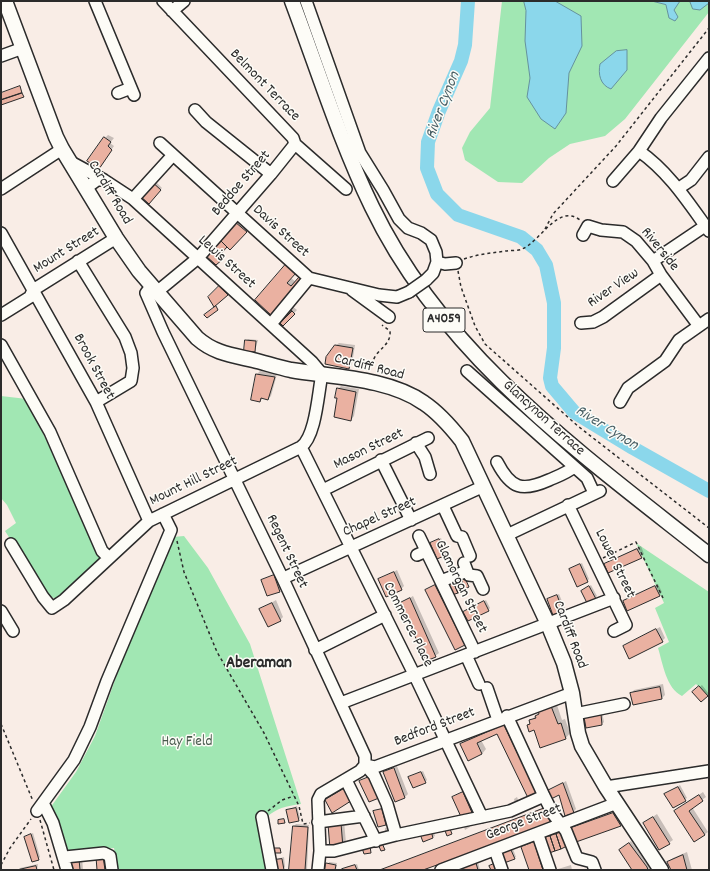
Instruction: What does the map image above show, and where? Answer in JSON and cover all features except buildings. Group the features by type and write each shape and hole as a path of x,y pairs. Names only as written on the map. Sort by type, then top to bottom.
{"main road":[{"name":"A4059","path":"292,1 342,135 372,208 401,259 436,311 469,350 525,404 595,464 709,554"},
{"name":"Cardiff Road","path":"7,5 66,155 116,238 155,288 208,347 220,353 290,369 366,382 394,389 423,402 447,423 462,442 507,535 548,624 564,663 572,693 582,746 606,787 661,870"}],"street":[{"path":"95,1 117,57 133,91 118,93"},
{"name":"Belmont Terrace","path":"163,1 293,138 295,144 346,189"},
{"path":"172,11 184,1"},
{"path":"270,324 309,278 378,295 397,297 409,292 426,280 433,273 437,262 436,252 431,240 421,233 408,228 399,219 384,190 360,153 306,1"},
{"path":"1,56 23,48"},
{"path":"613,181 639,151 661,118 709,58"},
{"path":"194,110 206,122 271,174"},
{"name":"Davis Street","path":"160,143 309,278"},
{"name":"Beddoe Street","path":"155,288 198,258 295,144"},
{"path":"639,151 652,160 679,188 707,228 653,261"},
{"path":"1,189 66,155"},
{"name":"Lewis Street","path":"66,155 133,199 312,362 322,374"},
{"path":"133,199 173,155"},
{"path":"679,188 691,180 709,158"},
{"path":"86,188 97,180 104,180"},
{"name":"Riverside","path":"586,231 601,230 623,232 636,241 653,261 661,275 699,326"},
{"name":"Brook Street","path":"1,233 96,402 149,521"},
{"name":"Mount Street","path":"1,316 30,297 33,290 116,238"},
{"path":"78,261 125,337 131,353 133,368 131,381 96,402"},
{"path":"437,262 446,264 456,263"},
{"name":"River View","path":"581,322 593,322 603,317 661,275"},
{"path":"347,287 385,320"},
{"name":"Regent Street","path":"155,288 146,293 199,408 235,479 341,704 365,756 365,765 374,775 387,804 396,835"},
{"path":"620,402 628,388 665,361 678,340 709,319"},
{"path":"1,345 50,432 102,551 108,558"},
{"name":"Glancynon Terrace","path":"467,371 587,478 597,491 568,505"},
{"path":"301,447 306,444 310,434 322,374"},
{"name":"Mason Street","path":"323,490 428,438"},
{"path":"416,443 425,457 430,474"},
{"name":"Mount Hill Street","path":"10,544 43,597 52,608 64,600 149,521 301,447"},
{"name":"Commerce Place","path":"301,447 447,740 482,817"},
{"path":"381,460 411,520"},
{"path":"497,462 508,481 514,485 522,487 535,486 569,471 574,467"},
{"name":"Chapel Street","path":"288,576 484,486"},
{"path":"507,535 568,505"},
{"name":"Lower Street","path":"568,505 626,625 614,631"},
{"path":"443,506 457,536 462,537 469,575 477,576 483,589"},
{"path":"67,870 65,857 53,822 40,807 74,760 90,727 107,681 171,530 163,514"},
{"name":"Glamorgan Street","path":"418,536 421,553 441,581 483,686 561,826 566,831 577,858 592,862 595,870"},
{"path":"441,581 467,564"},
{"path":"341,704 414,674 614,598"},
{"path":"1,611 13,630"},
{"path":"315,650 385,615"},
{"name":"Bedford Street","path":"365,765 375,767 502,718 572,693"},
{"path":"575,714 624,704"},
{"path":"318,870 320,851 318,800 321,794 360,771 365,765"},
{"path":"606,787 709,772"},
{"path":"346,780 376,841"},
{"path":"320,851 334,851 396,835 510,811 544,796"},
{"name":"George Street","path":"441,870 456,868 495,850 538,835 617,803"},
{"path":"318,822 364,816"},
{"path":"262,817 272,870"},
{"path":"538,835 550,870"},
{"path":"495,850 502,870"},
{"path":"65,857 104,853 110,856 112,870"}],"path":[{"path":"544,232 553,214 616,146 709,28"},
{"path":"586,231 577,217 569,216 558,219 538,238 522,249 476,255 456,263 461,287 472,320 485,344 578,427 709,528"},
{"path":"366,382 376,355 391,336 385,320"},
{"path":"171,530 178,544 184,572 196,604 217,652 264,733 294,796 303,824 318,822"},
{"path":"596,562 636,542 663,598"},
{"path":"1,724 40,807 54,870"},
{"path":"262,817 282,800 294,796"},
{"path":"1,865 10,848 40,807"}],"green space":[{"path":"502,1 709,1 709,12 625,119 605,136 570,144 549,158 522,183 498,182 465,160 462,148 470,132 490,108"},
{"path":"1,396 27,399 102,560 58,599 47,596 5,531 16,523 7,505 1,498"},
{"name":"Hay Field","path":"184,536 208,568 250,644 301,804 282,808 266,818 268,870 118,870 114,848 66,852 50,808 76,772 95,736 125,652 173,537"},
{"path":"636,543 709,592 709,697 696,684 682,696 672,687 669,682 658,648 669,642 655,608 664,603"}],"water":[{"path":"524,1 555,1 581,16 582,46 569,73 566,113 555,129 541,119 527,97 530,78 525,41 526,11"},
{"path":"652,1 680,1 674,10 678,17 675,21 669,18 666,5"},
{"path":"690,1 709,1 709,3 700,10 693,9"},
{"path":"627,50 627,70 611,89 602,82 599,72 600,64 616,51"}],"waterway":[{"name":"River Cynon","path":"468,1 465,45 461,61 439,111 428,142 427,168 437,194 458,215 521,237 537,250 546,265 554,303 554,348 550,378 552,386 574,412 633,448 709,491"}],"district":[{"name":"Aberaman","path":"259,665"}]}
